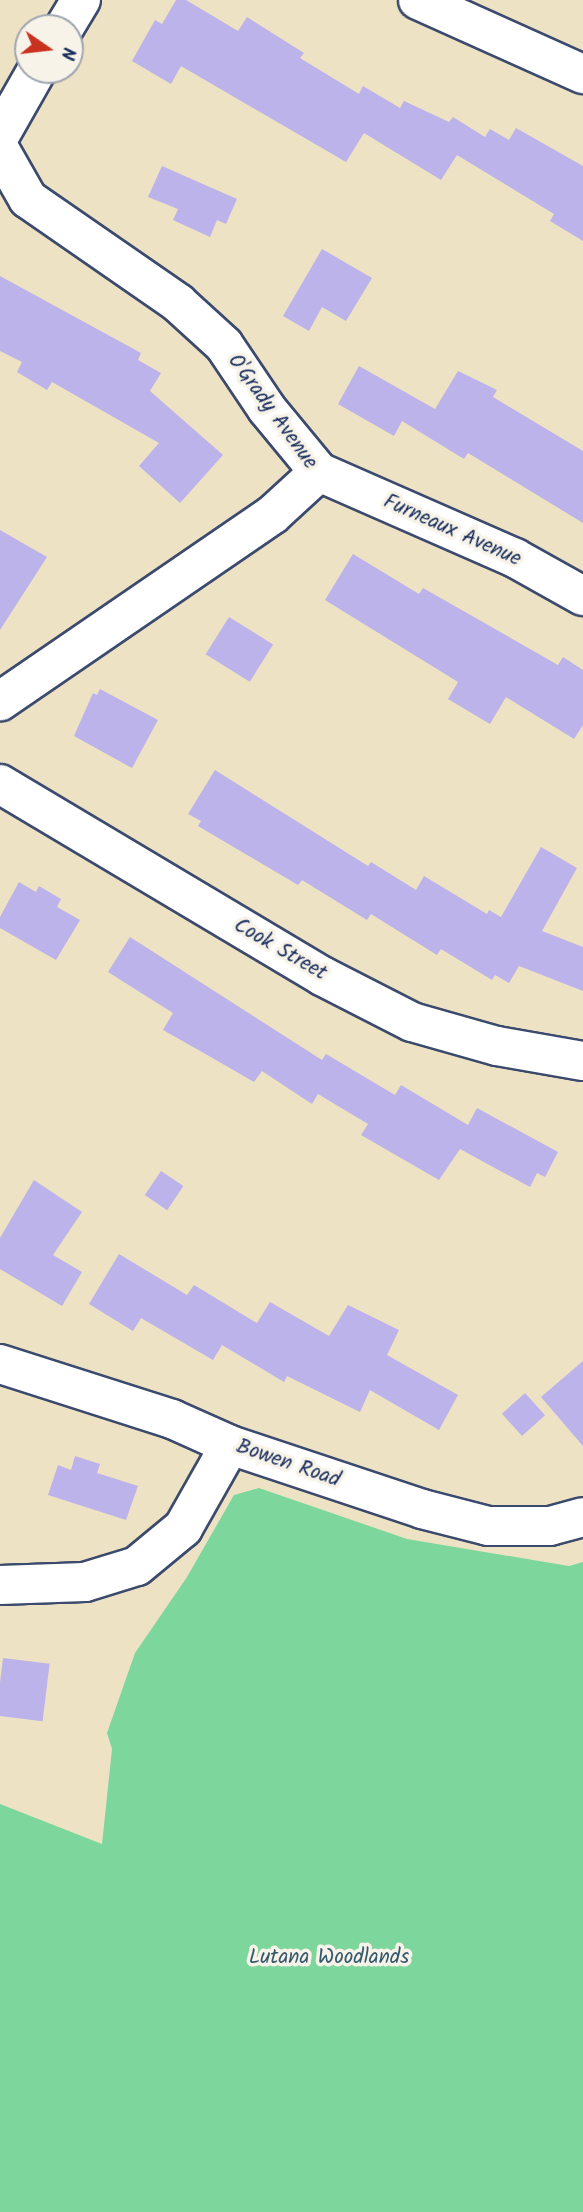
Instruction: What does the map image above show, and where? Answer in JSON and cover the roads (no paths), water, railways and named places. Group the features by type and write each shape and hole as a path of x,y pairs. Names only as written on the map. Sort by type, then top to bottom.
{"street":[{"path":"418,0 583,74"},
{"path":"0,135 29,84"},
{"name":"O'Grady Avenue","path":"0,150 28,200 178,303 224,345 267,409 319,472 272,515 0,701"},
{"name":"Furneaux Avenue","path":"319,472 515,558 583,596"},
{"name":"Cook Street","path":"0,784 322,976 412,1022 497,1046 583,1061"},
{"name":"Bowen Road","path":"0,1364 172,1419 230,1445 422,1509 488,1526 550,1526 583,1517"},
{"path":"0,1585 85,1582 137,1566 183,1528 230,1445"}],"park label":[{"name":"Lutana Woodlands","path":"329,1958"}]}
